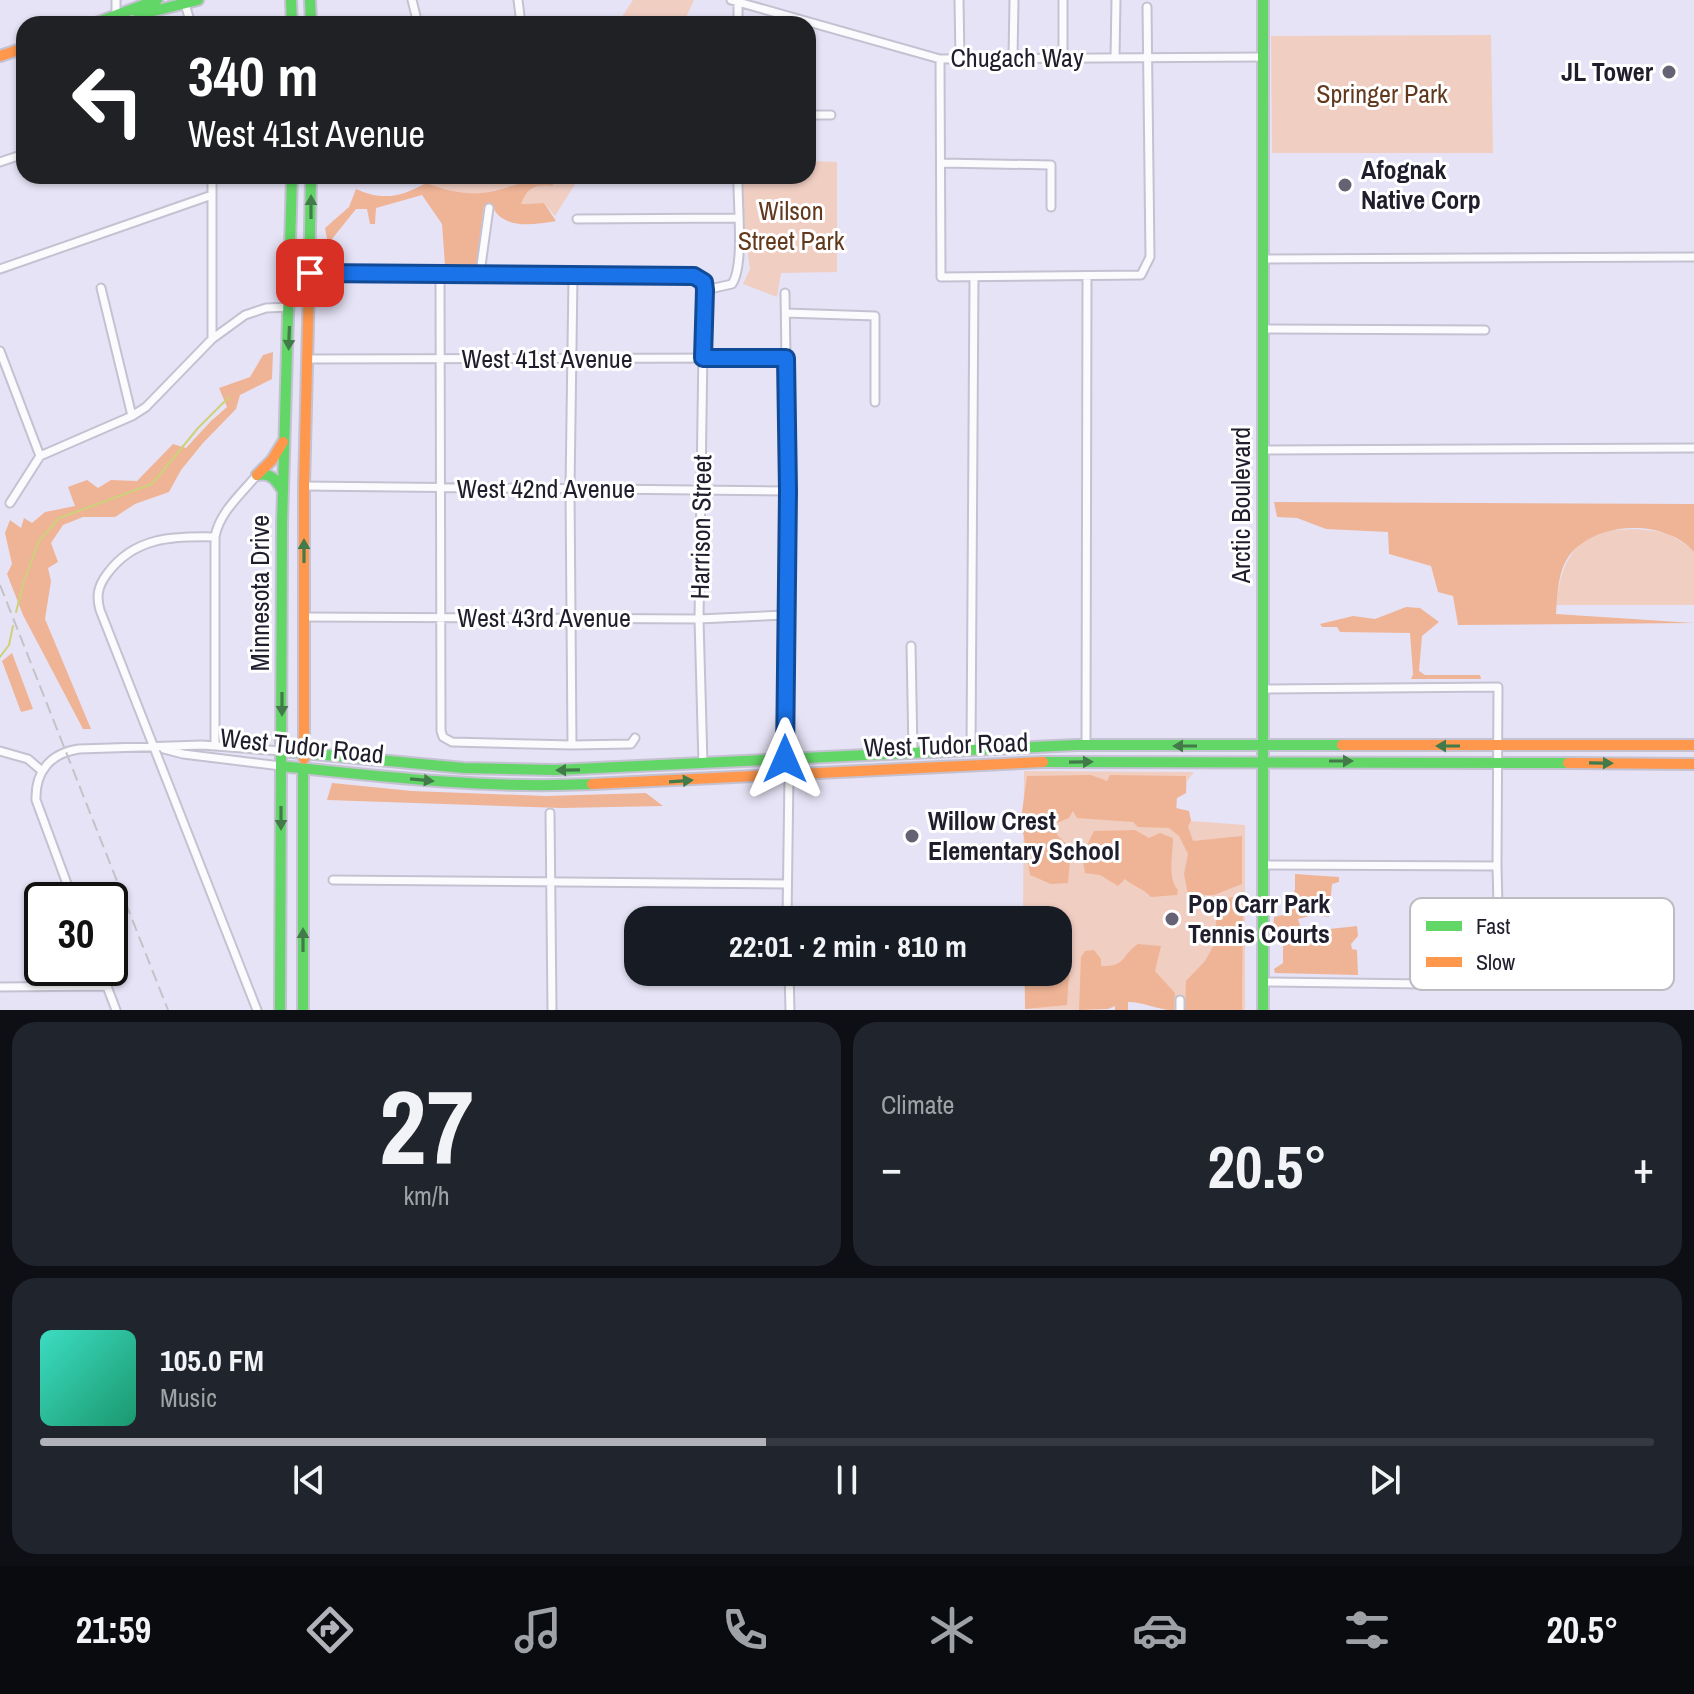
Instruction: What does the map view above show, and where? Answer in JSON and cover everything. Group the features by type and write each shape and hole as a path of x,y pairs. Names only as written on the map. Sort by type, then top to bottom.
{"main road":[{"path":"116,16 157,0"},
{"path":"131,12 154,11 198,0"},
{"name":"Arctic Boulevard","path":"1263,0 1263,1010"},
{"name":"Minnesota Drive","path":"280,1010 283,491 292,184"},
{"name":"Minnesota Drive","path":"303,1010 304,486 311,184"},
{"path":"257,475 272,460 284,441"},
{"path":"257,475 266,473 275,477 283,491"},
{"name":"West Tudor Road","path":"282,751 494,769 591,770 971,748 1694,745"},
{"path":"789,774 796,769 849,765 859,762 867,754"},
{"path":"707,779 714,775 763,772 782,767 785,759"},
{"name":"West Tudor Road","path":"281,766 513,786 583,786 972,764 1263,761 1694,764"}],"street":[{"path":"116,0 116,16"},
{"path":"959,0 960,59"},
{"path":"1013,58 1014,0"},
{"path":"1063,0 1063,58"},
{"path":"1115,57 1116,0"},
{"name":"Chugach Way","path":"734,1 787,16"},
{"path":"185,4 189,16"},
{"path":"940,59 941,277 1141,275 1150,257 1147,7"},
{"name":"Chugach Way","path":"816,24 940,59 1263,57"},
{"path":"816,115 831,115"},
{"path":"942,163 1051,165 1051,207"},
{"path":"212,184 212,339"},
{"path":"310,273 694,276 704,282 705,290 732,284 738,275 738,184"},
{"path":"0,269 212,195"},
{"path":"480,273 489,208"},
{"path":"577,219 737,218"},
{"path":"1263,259 1413,261 1694,257"},
{"path":"440,275 443,737 452,742 572,745 631,744 635,738"},
{"path":"572,745 570,489 573,276"},
{"path":"1086,746 1087,276"},
{"path":"971,748 974,277"},
{"path":"101,288 132,416"},
{"name":"Harrison Street","path":"703,764 699,619 705,290"},
{"path":"785,293 788,491 785,759"},
{"path":"10,503 40,456 146,407 212,339 245,315 257,310 290,307"},
{"path":"786,313 875,316 875,402"},
{"path":"1263,329 1485,330"},
{"path":"0,351 40,456"},
{"name":"West 41st Avenue","path":"309,359 786,358"},
{"path":"1263,450 1694,448"},
{"path":"215,745 215,537 223,515 257,475"},
{"name":"West 42nd Avenue","path":"304,486 788,491"},
{"path":"215,537 167,537 139,545 119,560 102,581 97,597 257,1010"},
{"name":"West 43rd Avenue","path":"304,617 699,619 785,615"},
{"path":"911,646 913,752"},
{"path":"1263,689 1498,687 1498,898"},
{"name":"West Tudor Road","path":"42,771 49,760 65,751 215,745 282,751"},
{"name":"West Tudor Road","path":"154,746 183,754 281,766"},
{"path":"0,751 28,759 42,771 36,784 36,800 66,882"},
{"path":"787,906 789,774"},
{"path":"550,813 552,1010"},
{"path":"1263,865 1497,866"},
{"path":"333,880 786,884"},
{"path":"1263,982 1410,984"},
{"path":"0,987 107,986 116,1010"},
{"path":"789,986 790,1010"},
{"path":"1180,1000 1180,1010"}],"green space":[{"path":"633,0 694,0 687,16 622,16"},
{"name":"Springer Park","path":"1491,35 1493,153 1272,153 1271,36"},
{"name":"Wilson Street Park","path":"816,161 837,162 837,272 781,273 777,297 743,284 750,269 743,218 743,184 816,184"},
{"path":"429,184 516,184 483,193 443,189"},
{"path":"575,184 555,216 544,203 520,204 533,188"},
{"path":"1635,529 1666,532 1691,548 1694,552 1694,605 1557,605 1563,573 1579,545 1602,532"},
{"path":"1024,771 1194,772 1187,781 1186,793 1176,798 1177,809 1189,811 1191,821 1245,825 1245,1010 1167,1010 1144,1002 1128,1002 1128,1010 1117,1005 1087,1006 1086,1010 1025,1009 1024,986 1072,986 1072,906 1023,906"}],"shaded area":[{"path":"424,184 471,193 517,184 554,184 532,188 521,204 544,203 556,221 518,224 502,218 491,204 484,206 476,266 445,265 442,224 422,195 376,208 375,224 370,224 367,209 356,209 328,244 325,228 349,207 356,189 392,196"},
{"path":"273,352 272,379 240,395 236,409 181,470 169,492 135,504 115,517 83,517 63,525 51,543 58,562 48,568 51,581 45,619 91,729 83,729 23,615 7,574 12,564 5,533 10,520 21,528 24,518 32,523 45,512 75,506 68,487 87,480 98,488 111,480 137,481 173,444 186,448 227,407 219,388 250,377 263,355"},
{"path":"1274,502 1694,504 1694,552 1668,534 1635,528 1602,533 1575,549 1562,571 1556,614 1694,623 1458,625 1453,596 1438,592 1431,566 1389,554 1388,532 1326,529 1297,518 1277,517"},
{"path":"1406,607 1420,608 1439,622 1422,636 1419,671 1425,675 1480,675 1481,679 1411,679 1410,633 1340,632 1337,627 1322,627 1320,624 1353,616 1375,619"},
{"path":"12,653 33,709 21,712 2,661"},
{"path":"1091,775 1107,781 1110,775 1186,776 1186,793 1177,798 1176,808 1189,811 1191,821 1188,826 1193,841 1242,836 1242,884 1214,895 1188,895 1184,874 1188,854 1179,836 1169,828 1077,818 1073,811 1069,818 1052,825 1071,848 1068,883 1051,884 1030,875 1021,819 1027,776"},
{"path":"332,783 412,791 546,796 646,793 663,806 562,808 327,800"},
{"path":"1135,830 1149,838 1160,833 1173,838 1172,873 1177,895 1151,897 1125,879 1118,886 1100,875 1085,873 1082,855 1094,831"},
{"path":"1295,874 1339,877 1339,882 1332,884 1329,917 1314,915 1298,919 1302,932 1357,926 1358,936 1351,944 1352,949 1357,950 1358,975 1275,973 1274,969 1283,963 1283,940 1272,939 1274,917 1287,914 1295,889"},
{"path":"1239,896 1243,907 1242,1010 1185,1010 1186,981 1205,961 1216,941 1216,900"},
{"path":"1138,944 1161,946 1155,971 1175,993 1174,1010 1128,1002 1128,1010 1115,1010 1115,1006 1079,1010 1081,957 1085,951 1094,950 1101,959 1101,966 1109,966 1120,962"},
{"path":"1025,986 1068,986 1067,1005 1025,1009"}],"waterway":[{"path":"16,612 39,541 59,518 152,484 198,428 229,397"},
{"path":"0,657 9,645 13,626"}],"railway":[{"path":"0,585 168,1010"}],"traffic: fast":[{"path":"114,16 157,0"},
{"path":"137,12 198,0"},
{"path":"291,0 292,16"},
{"path":"310,0 311,16"},
{"path":"1263,0 1263,1010"},
{"path":"292,184 282,524 281,766 475,783 592,784"},
{"path":"309,284 311,184"},
{"path":"257,475 270,476 283,491"},
{"path":"282,751 464,768 555,770 1076,745 1342,745"},
{"path":"1043,762 1568,763"},
{"path":"280,1010 281,766"},
{"path":"303,769 303,1010"}],"traffic: slow":[{"path":"0,56 16,51"},
{"path":"304,759 304,486 309,284"},
{"path":"257,475 272,460 283,442"},
{"path":"1342,745 1694,745"},
{"path":"592,784 1043,762"},
{"path":"1568,763 1694,764"}],"place":[{"name":"JL Tower","path":"1669,72"},
{"name":"Afognak Native Corp","path":"1345,185"},
{"name":"Willow Crest Elementary School","path":"912,836"},
{"name":"Pop Carr Park Tennis Courts","path":"1172,919"}],"route":[{"path":"310,273 694,276 704,282 705,290 703,358 786,358 785,759"}]}
